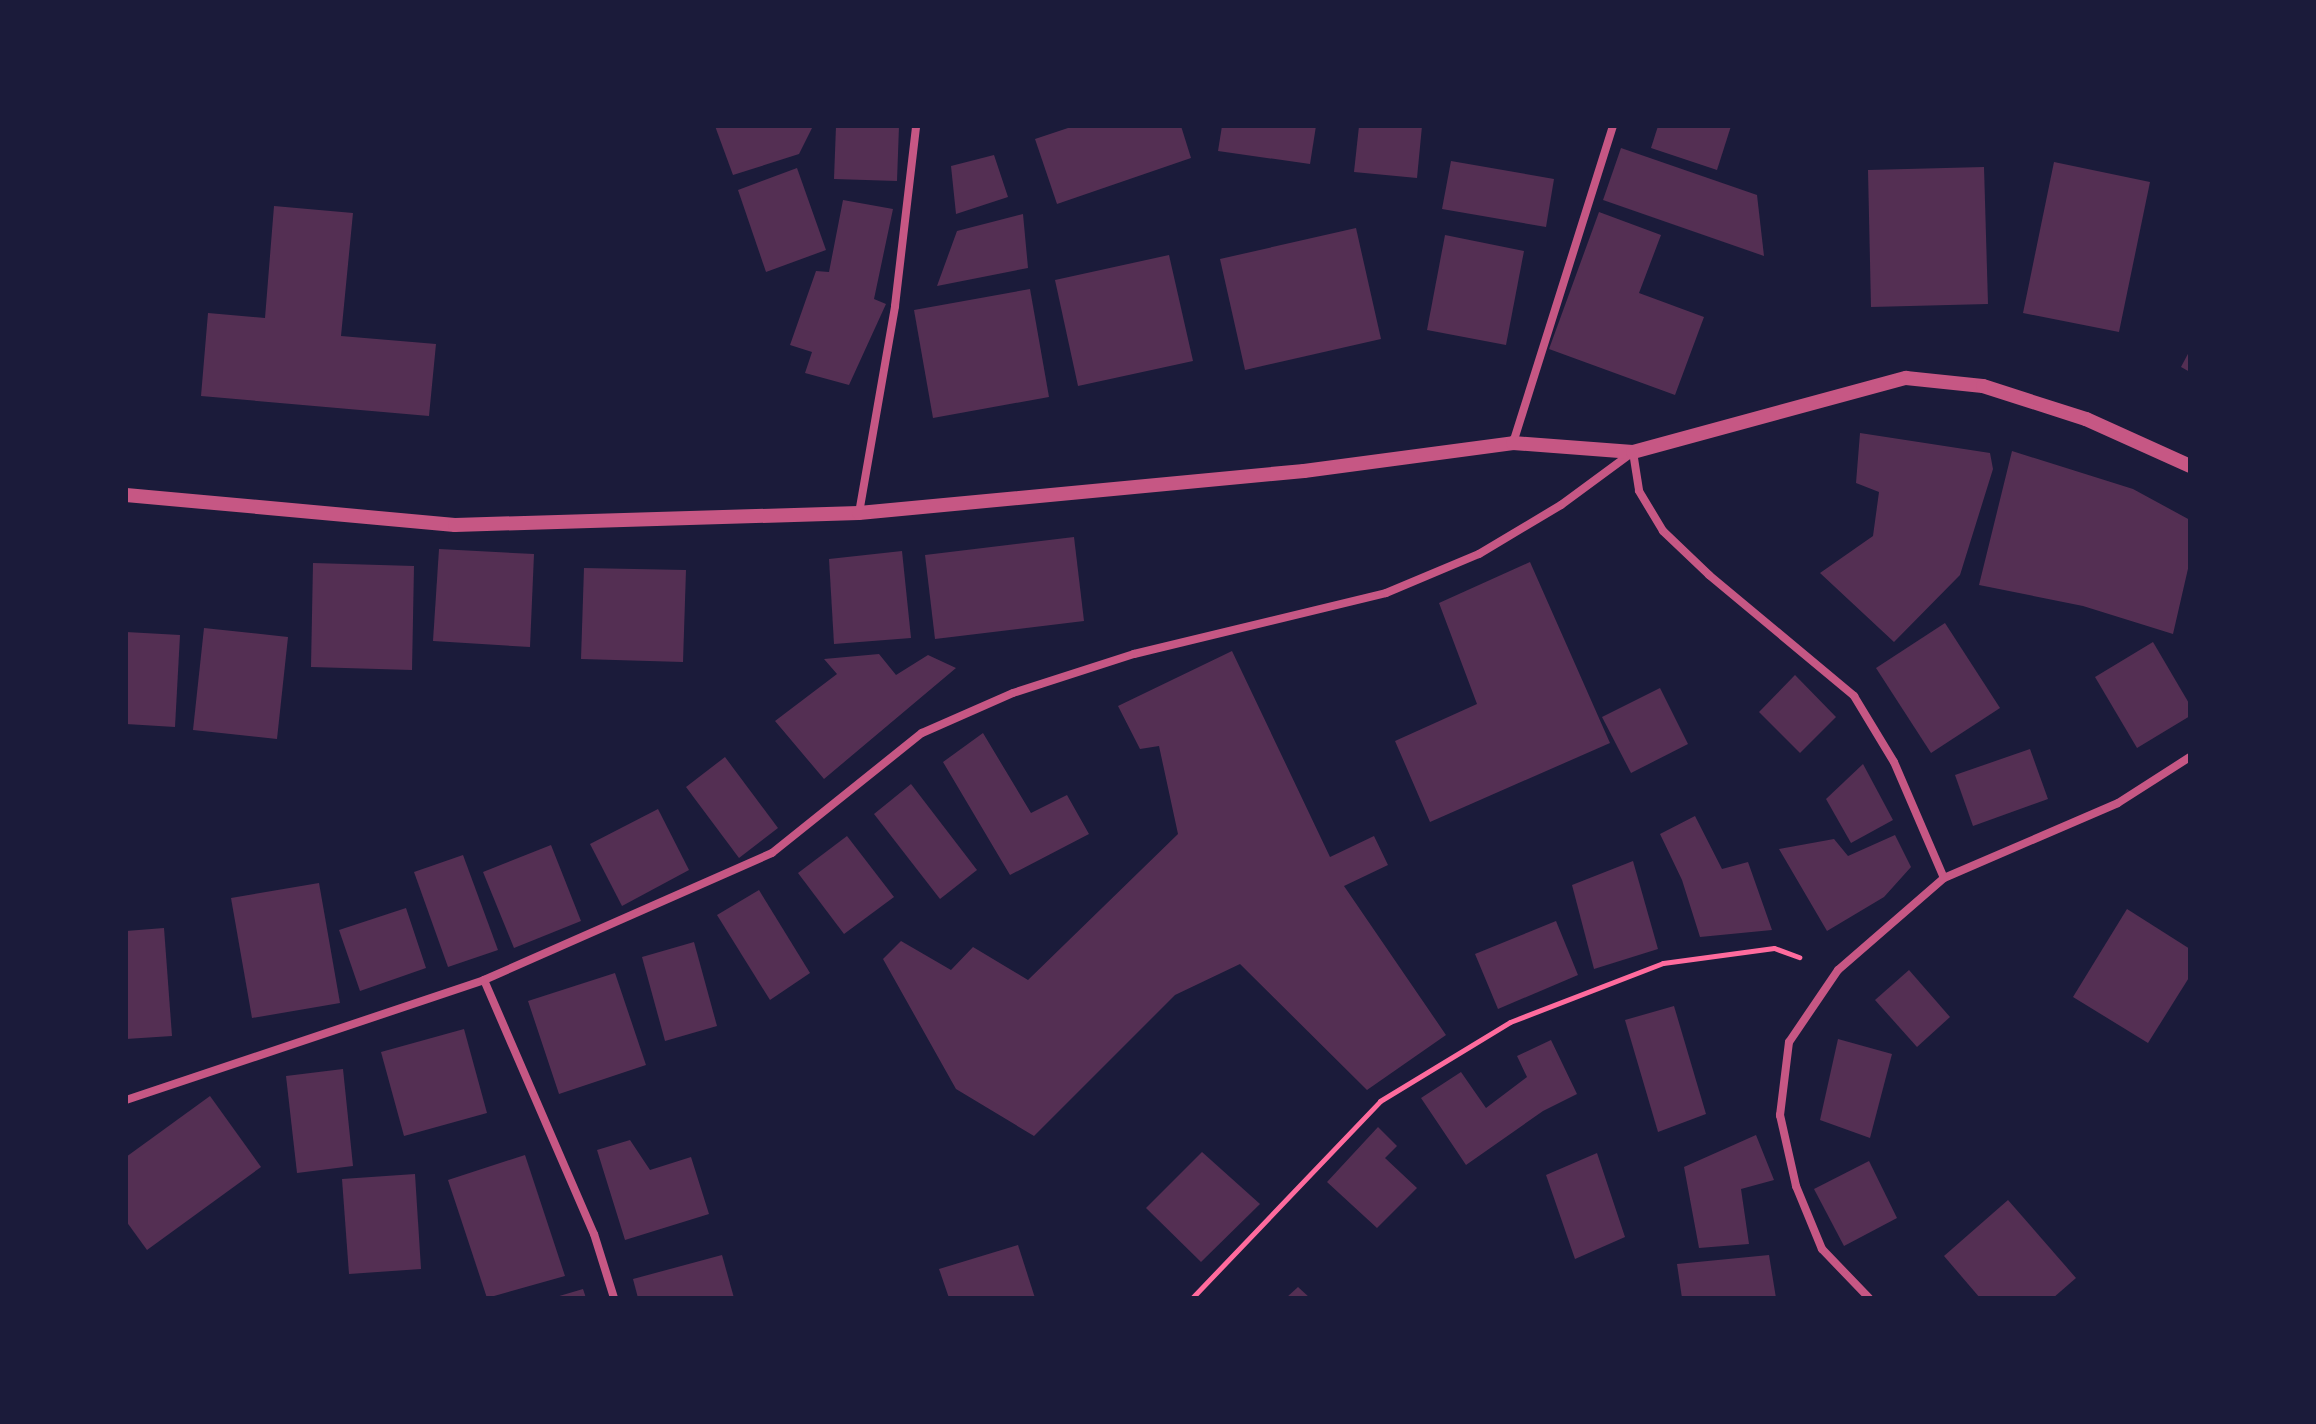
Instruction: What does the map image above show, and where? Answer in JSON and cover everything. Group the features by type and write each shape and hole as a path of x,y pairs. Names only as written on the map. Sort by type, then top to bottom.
{"street":[{"path":"859,513 895,306 916,126"},
{"path":"1513,443 1613,126"},
{"path":"126,495 455,525 859,513 1304,471 1513,443 1633,452 1906,378 1983,386 2086,419 2190,466"},
{"path":"1633,452 1639,491 1663,531 1709,575 1854,696 1894,762 1944,878"},
{"path":"126,1100 484,980 772,853 922,733 1013,693 1134,654 1386,593 1479,554 1561,505 1633,452"},
{"path":"1869,1298 1822,1249 1796,1186 1780,1115 1789,1042 1838,970 1944,878 2118,803 2190,757"},
{"path":"484,980 594,1234 614,1298"}],"path":[{"path":"1192,1298 1380,1101 1510,1022 1663,963 1774,948 1838,970"}],"building":[{"path":"715,126 813,126 799,154 733,175"},
{"path":"836,126 899,126 897,181 834,179"},
{"path":"1074,126 1181,126 1191,158 1057,204 1035,139"},
{"path":"1222,126 1316,126 1310,164 1218,151"},
{"path":"1359,126 1422,126 1417,178 1354,172"},
{"path":"1658,126 1731,126 1717,170 1651,148"},
{"path":"1621,148 1757,195 1764,256 1603,200"},
{"path":"994,155 1008,197 956,214 951,166"},
{"path":"1451,161 1554,179 1546,227 1442,209"},
{"path":"2054,162 2150,182 2119,332 2023,313"},
{"path":"1984,167 1988,304 1871,307 1868,170"},
{"path":"797,168 826,250 766,272 738,190"},
{"path":"843,200 893,209 874,299 886,304 849,385 805,373 812,352 790,345 816,271 829,272"},
{"path":"274,206 353,213 341,336 436,344 429,416 201,396 208,313 265,318"},
{"path":"1599,212 1661,235 1639,293 1704,317 1675,395 1549,349"},
{"path":"1023,214 1028,268 937,286 957,231"},
{"path":"1356,228 1381,339 1245,370 1220,259"},
{"path":"1445,235 1524,251 1506,345 1427,330"},
{"path":"1169,255 1193,361 1078,386 1055,280"},
{"path":"1030,289 1049,397 933,418 914,310"},
{"path":"2190,350 2190,372 2181,367"},
{"path":"1860,433 1990,453 1993,469 1960,575 1894,642 1820,573 1873,536 1879,492 1856,483"},
{"path":"2012,451 2133,489 2190,520 2190,560 2173,634 2083,606 1979,585"},
{"path":"1074,537 1084,621 935,639 925,555"},
{"path":"439,549 534,554 530,647 433,641"},
{"path":"902,551 911,638 834,644 829,559"},
{"path":"1530,562 1610,743 1430,822 1395,741 1477,704 1439,603"},
{"path":"313,563 414,566 412,670 311,667"},
{"path":"584,568 686,570 683,662 581,659"},
{"path":"1945,623 2000,708 1931,753 1876,668"},
{"path":"204,628 288,637 277,739 193,730"},
{"path":"126,632 180,635 175,727 126,724"},
{"path":"2153,642 2190,705 2190,716 2137,748 2095,677"},
{"path":"1232,651 1330,857 1374,836 1388,865 1344,886 1446,1035 1367,1090 1240,964 1175,995 1034,1136 956,1089 883,959 901,941 951,970 973,947 1028,980 1178,834 1159,746 1140,749 1118,706"},
{"path":"879,654 896,675 928,655 956,668 824,779 775,721 837,674 824,659"},
{"path":"1795,675 1836,717 1800,753 1759,712"},
{"path":"1660,688 1688,744 1631,773 1602,717"},
{"path":"983,733 1031,813 1067,795 1089,834 1010,875 943,762"},
{"path":"2030,749 2048,799 1973,826 1955,775"},
{"path":"725,757 778,828 739,858 686,787"},
{"path":"1863,764 1893,820 1851,843 1826,799"},
{"path":"911,784 977,870 940,899 874,814"},
{"path":"658,809 689,870 622,906 590,844"},
{"path":"1695,816 1722,869 1748,862 1772,930 1700,937 1682,880 1660,834"},
{"path":"1895,835 1911,867 1884,897 1827,931 1779,849 1834,839 1848,856"},
{"path":"847,836 894,897 844,934 798,873"},
{"path":"551,845 581,921 514,948 483,872"},
{"path":"463,855 498,950 448,967 414,872"},
{"path":"1633,861 1658,949 1594,969 1572,885"},
{"path":"319,883 340,1003 252,1018 231,898"},
{"path":"759,890 810,973 770,1000 717,915"},
{"path":"406,908 426,968 360,991 339,930"},
{"path":"2127,909 2190,949 2190,976 2148,1043 2073,997"},
{"path":"1556,921 1578,975 1498,1009 1475,954"},
{"path":"164,928 172,1036 126,1039 126,931"},
{"path":"694,942 717,1026 665,1041 642,957"},
{"path":"1909,970 1950,1017 1917,1047 1875,1000"},
{"path":"615,973 646,1065 559,1094 528,1001"},
{"path":"1674,1006 1706,1114 1658,1132 1625,1020"},
{"path":"464,1029 487,1113 404,1136 381,1052"},
{"path":"1838,1039 1892,1054 1870,1138 1820,1120"},
{"path":"1551,1040 1577,1094 1543,1111 1466,1165 1421,1098 1461,1072 1486,1108 1527,1077 1517,1056"},
{"path":"343,1069 353,1166 297,1173 286,1076"},
{"path":"210,1096 261,1167 147,1250 126,1221 126,1157"},
{"path":"1378,1127 1397,1146 1385,1158 1417,1188 1377,1228 1327,1182"},
{"path":"1756,1135 1774,1180 1741,1189 1749,1244 1699,1248 1684,1167"},
{"path":"630,1140 650,1170 691,1157 709,1214 625,1240 597,1150"},
{"path":"1202,1152 1260,1204 1201,1262 1146,1208"},
{"path":"1597,1153 1625,1237 1575,1259 1546,1175"},
{"path":"525,1155 565,1276 487,1298 448,1180"},
{"path":"1869,1161 1897,1218 1844,1246 1814,1189"},
{"path":"415,1174 421,1269 349,1274 342,1179"},
{"path":"2008,1200 2076,1278 2053,1298 1980,1298 1944,1256"},
{"path":"1018,1245 1035,1298 949,1298 939,1269"},
{"path":"722,1255 734,1298 638,1298 633,1279"},
{"path":"1769,1255 1776,1298 1682,1298 1677,1264"},
{"path":"1298,1287 1310,1298 1286,1298"},
{"path":"583,1289 586,1298 556,1298 556,1297"}]}
